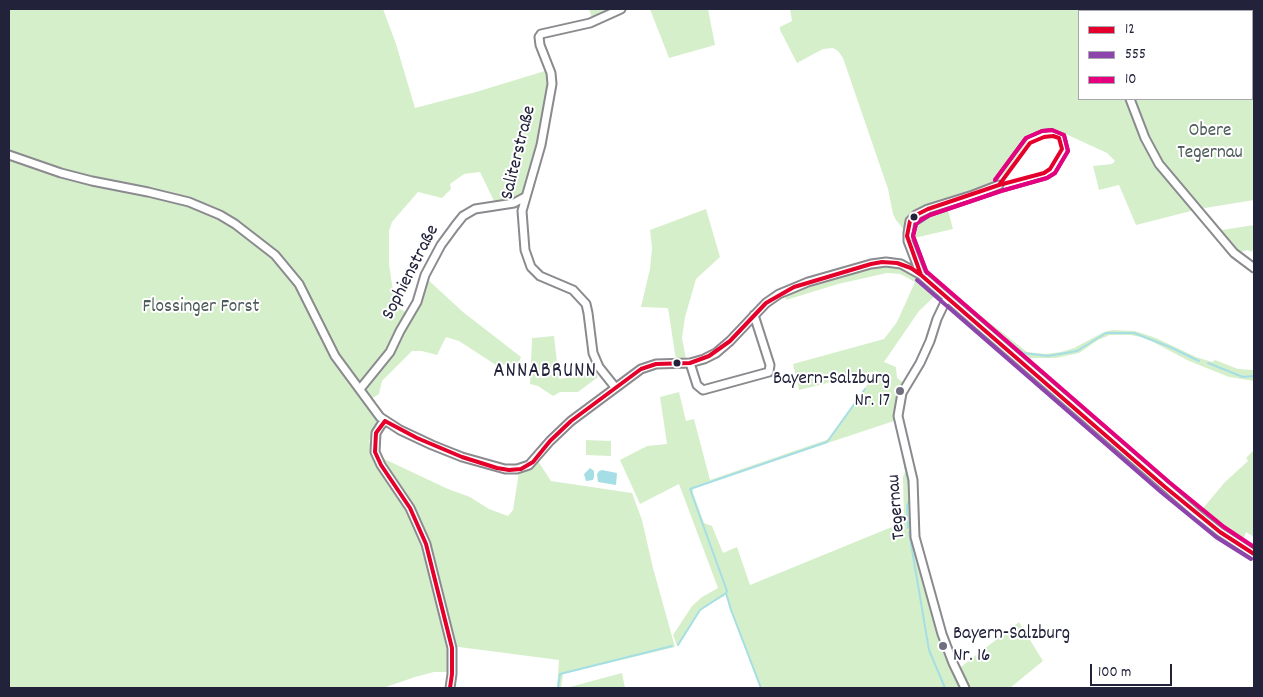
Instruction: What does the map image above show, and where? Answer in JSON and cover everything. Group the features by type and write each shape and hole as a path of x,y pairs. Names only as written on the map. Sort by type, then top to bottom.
{"street":[{"name":"Saliterstraße","path":"615,387 599,367 593,353 586,304 573,290 540,276 531,268 525,250 522,211 541,145 552,84 551,73 540,46 539,37 542,34 590,23 621,9"},
{"path":"1130,100 1145,138 1159,164 1234,253 1254,268"},
{"path":"9,155 61,173 189,202 220,215 242,229 275,255 299,284 335,356 370,405 385,421 417,438 462,457 497,468 518,469 528,465 571,421 635,372 651,365 690,363 704,359 724,347 766,303 794,287 865,265 882,262 901,264 921,274 1190,508 1220,532 1254,554"},
{"path":"921,274 908,241 910,221 916,215 928,209 999,185"},
{"name":"Sophienstraße","path":"360,389 390,352 417,302 426,275 441,245 463,216 475,209 514,203 525,197"},
{"path":"514,203 522,211"},
{"name":"Tegernau","path":"947,298 930,341 902,392 898,416 913,480 915,536 942,634 965,688"},
{"path":"690,363 698,385 703,390 769,372 770,365 754,315"},
{"path":"385,421 376,433 376,452 381,465 410,508 426,544 452,648 450,688"}],"green space":[{"name":"Flossinger Forst","path":"9,9 383,9 396,44 415,108 548,70 551,80 538,150 526,187 520,197 512,201 495,203 480,172 464,174 450,184 451,189 442,198 418,192 392,222 389,231 389,264 395,304 411,315 426,278 463,312 521,357 518,364 496,365 459,341 446,337 437,355 422,351 412,351 382,381 379,394 370,400 379,413 369,442 380,457 448,489 470,497 489,509 508,516 513,510 519,472 538,461 551,481 632,493 642,520 675,647 563,674 561,688 557,688 559,660 454,647 449,672 434,672 383,688 9,688"},
{"path":"589,9 623,9 593,21"},
{"path":"650,9 708,9 715,45 669,58"},
{"path":"790,9 1106,9 1078,10 1078,100 1128,100 1140,133 1195,210 1136,225 1119,185 1099,190 1093,166 1112,164 1115,161 1107,153 1057,130 1044,130 1030,138 1006,172 993,185 930,206 904,230 893,214 888,189 843,58 833,48 823,49 797,63 780,30 780,27 792,21"},
{"name":"Obere Tegernau","path":"1254,9 1254,200 1199,209 1157,158 1132,100 1253,100 1253,10 1111,10"},
{"path":"947,206 953,229 910,239 911,225 915,219"},
{"path":"706,209 720,257 696,279 685,317 682,338 686,359 676,360 668,308 641,307 650,269 652,248 650,230"},
{"path":"1203,211 1206,211 1222,230 1254,225 1252,252 1247,250 1238,253"},
{"path":"881,264 896,265 910,270 938,293 919,311 884,362 896,367 897,378 904,383 897,420 698,486 693,489 693,493 704,523 712,526 723,553 737,547 750,585 904,522 903,477 905,472 902,453 905,451 911,475 913,519 930,598 964,688 760,688 726,595 700,610 677,646 673,635 692,606 702,597 718,588 679,484 640,504 620,460 647,446 667,444 660,397 679,392 686,421 694,419 710,480 829,439 877,371 799,390 793,364 884,339 897,322 915,282 900,274 887,273 838,284 786,300 785,294 799,287"},
{"path":"951,292 1027,352 1045,354 1061,352 1074,348 1104,332 1112,330 1135,331 1156,338 1196,357 1212,362 1215,360 1238,369 1254,370 1254,381 1229,377 1189,361 1153,342 1130,335 1110,335 1098,340 1079,353 1056,358 1032,358 1025,362 946,293"},
{"path":"554,336 559,379 596,373 598,377 578,392 560,392 553,396 538,386 530,384 532,338"},
{"path":"586,440 611,441 611,456 586,455"},
{"path":"1254,450 1254,537 1246,532 1242,543 1199,513 1225,482 1248,461 1246,458"},
{"path":"1019,622 1043,661 1010,688 967,688 957,670"},
{"path":"622,673 625,688 566,688"}],"water":[{"path":"590,468 594,471 594,477 593,480 586,481 584,474"},
{"path":"602,470 617,473 616,485 598,482 597,474"}],"waterway":[{"path":"955,298 1001,335"},
{"path":"1006,339 1023,353 1048,356 1077,351 1106,333 1134,333 1199,361"},
{"path":"1208,363 1243,377 1254,376"},
{"path":"761,688 731,610 727,591 690,489 827,442 865,389"},
{"path":"903,454 910,492 907,506 908,528"},
{"path":"909,532 929,650 945,688"},
{"path":"678,645 700,610 726,593"},
{"path":"558,688 560,674 672,646"}],"transit line":[{"name":"555","path":"927,273 913,236 916,224 930,215 1047,178 1055,173 1068,151 1064,135 1052,130 1042,131 1026,138 995,180"},
{"name":"10","path":"995,180 1026,138 1042,131 1052,130 1064,135 1068,151 1055,173 1047,178 1001,191 920,220 916,224 913,236 926,271 1169,482 1224,527 1254,547"},
{"name":"12","path":"1053,136 1059,138 1062,149 1050,169 1044,173 999,185 1030,143 1044,137 1053,136"},
{"name":"12","path":"921,275 907,236 910,221 916,215 928,209 999,185"},
{"name":"12","path":"385,421 417,438 462,457 497,468 521,469 533,462 550,441 571,421 641,369 656,364 690,363 709,356 730,341 766,303 794,287 871,264 882,262 897,263 911,268 921,275 1165,487 1220,532 1254,554"},
{"name":"555","path":"917,280 1161,492 1216,537 1251,559"},
{"name":"12","path":"385,421 376,433 375,452 381,465 410,508 426,544 452,648 450,688"}],"place":[{"name":"Bayern-Salzburg Nr. 17","path":"900,391"},
{"name":"Bayern-Salzburg Nr. 16","path":"943,646"}],"district":[{"name":"ANNABRUNN","path":"545,373"}]}
